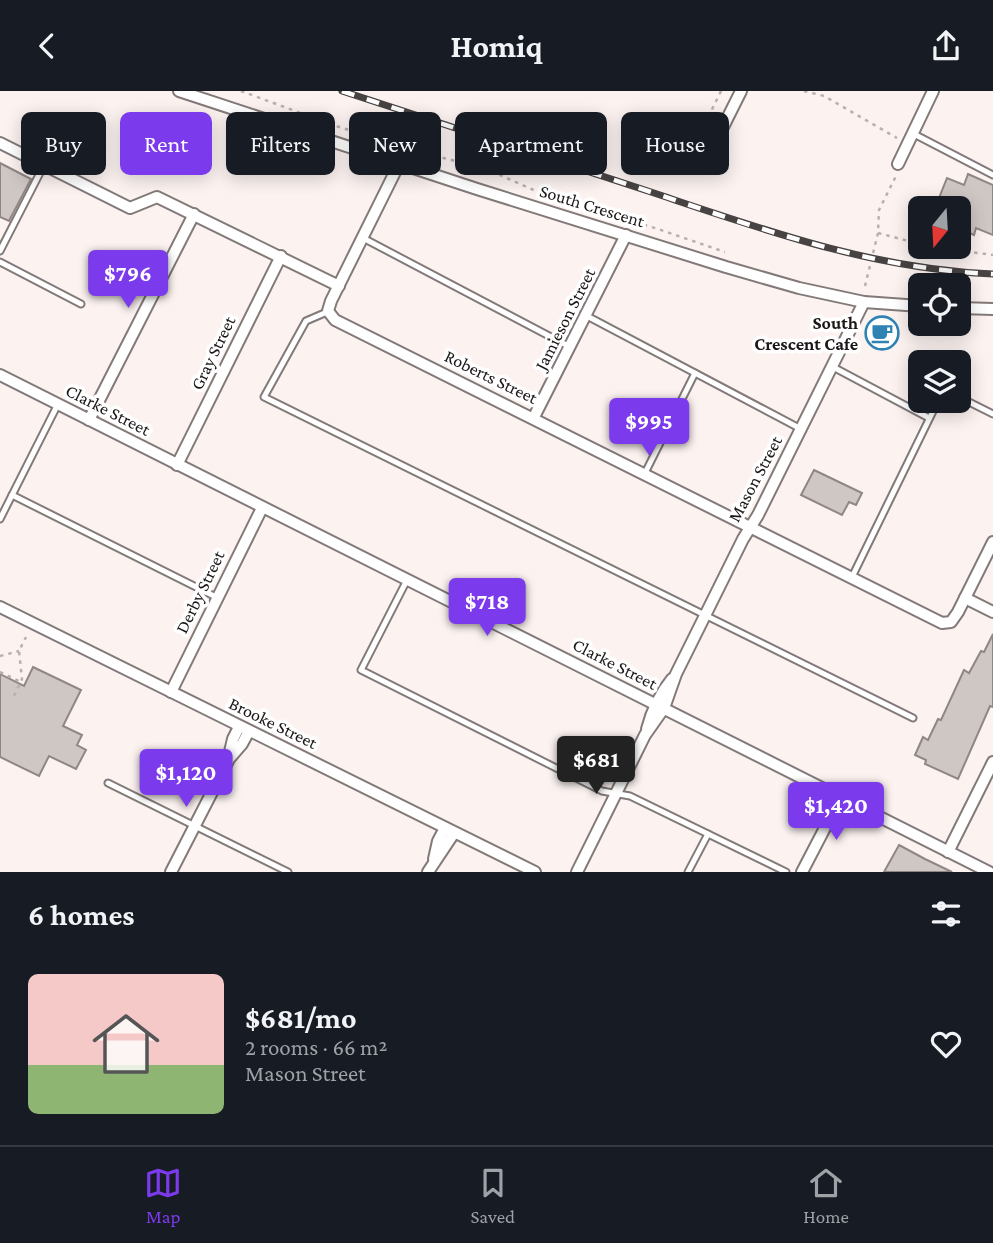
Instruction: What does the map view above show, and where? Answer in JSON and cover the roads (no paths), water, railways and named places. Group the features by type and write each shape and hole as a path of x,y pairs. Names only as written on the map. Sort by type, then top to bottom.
{"street":[{"name":"South Crescent","path":"179,91 349,146"},
{"path":"729,116 741,91"},
{"path":"898,164 933,91"},
{"path":"0,143 21,154"},
{"path":"64,175 130,208 158,197 339,286"},
{"path":"328,311 394,175"},
{"name":"South Crescent","path":"440,175 799,288 864,302 908,305"},
{"path":"89,420 194,214"},
{"name":"Jamieson Street","path":"534,417 626,235"},
{"name":"Gray Street","path":"177,465 281,256"},
{"name":"Mason Street","path":"577,872 864,302"},
{"path":"971,308 993,309"},
{"name":"Roberts Street","path":"328,311 335,320 942,623 951,622 965,598"},
{"name":"Clarke Street","path":"0,375 989,872"},
{"name":"Derby Street","path":"171,692 262,507"},
{"path":"993,542 965,598 993,612"},
{"name":"Brooke Street","path":"0,607 532,872"},
{"path":"172,872 229,759 242,744 244,729"},
{"path":"948,852 993,762"},
{"path":"802,872 841,797"},
{"path":"431,867 447,846 449,831"}],"lane":[{"path":"910,138 991,174 993,163"},
{"path":"0,251 39,175"},
{"path":"363,238 570,347"},
{"path":"0,262 81,304"},
{"path":"328,311 306,321 264,397 913,718"},
{"path":"587,316 802,429"},
{"path":"833,367 929,418"},
{"path":"645,474 695,373"},
{"path":"971,403 993,414"},
{"path":"0,519 58,404"},
{"path":"852,579 932,413"},
{"path":"12,495 216,597"},
{"path":"407,580 361,670 602,791 630,796 786,872"},
{"path":"108,783 288,872"},
{"path":"688,872 708,834"}],"railway":[{"path":"342,91 821,246 905,265 993,274"}],"place":[{"name":"South Crescent Cafe","path":"882,333"}]}
